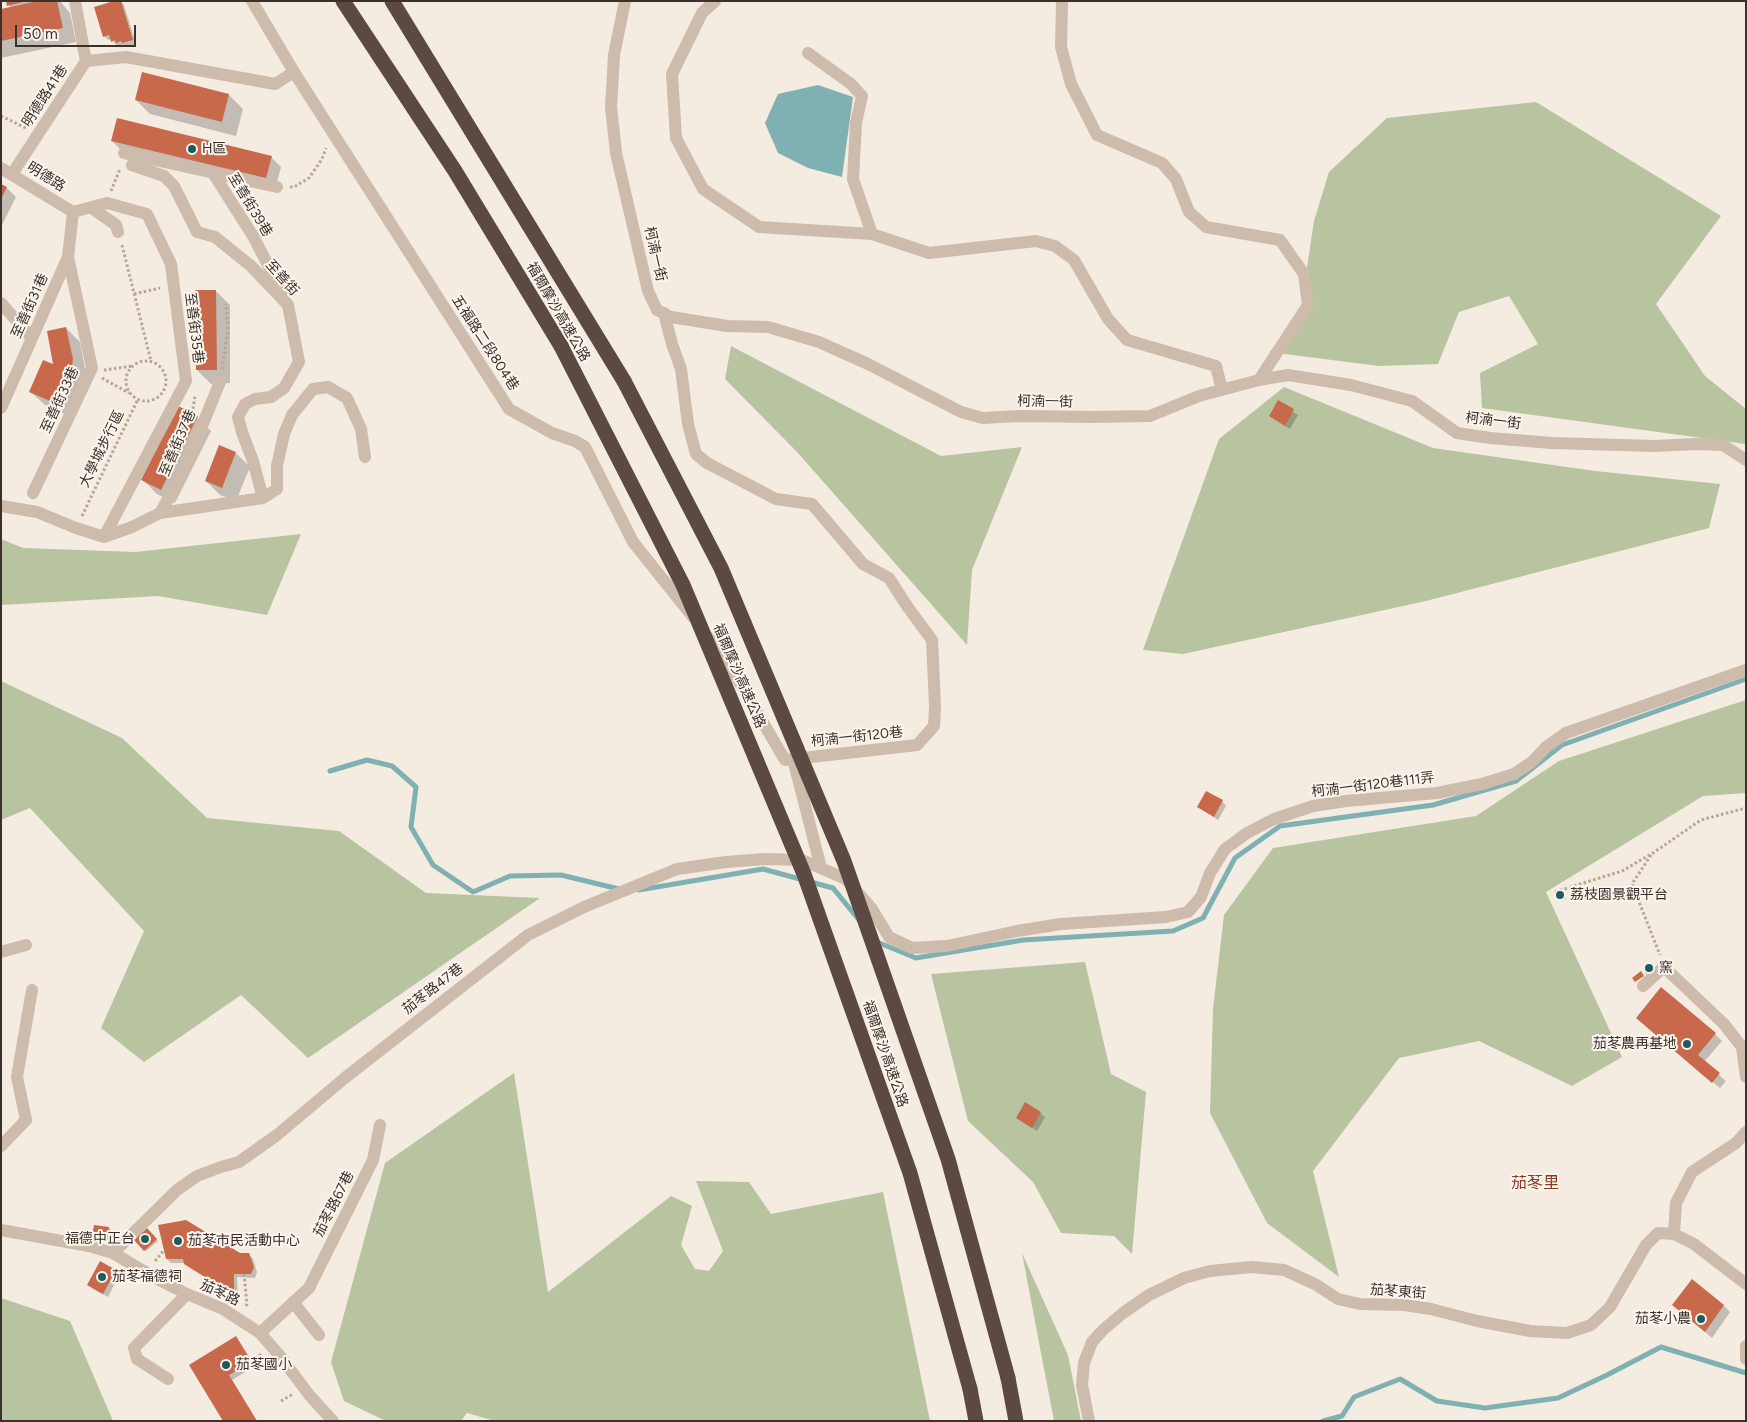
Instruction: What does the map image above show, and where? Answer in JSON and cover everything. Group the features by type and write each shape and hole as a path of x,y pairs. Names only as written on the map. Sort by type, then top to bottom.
{"highway":[{"name":"福爾摩沙高速公路","path":"343,1 455,171 561,346 683,585 804,874 910,1173 970,1389 976,1421"},
{"name":"福爾摩沙高速公路","path":"394,5 624,381 721,568 844,861 948,1160 1008,1378 1016,1421"}],"street":[{"name":"明德路41巷","path":"6,171 38,134 86,61 75,1"},
{"name":"五福路二段804巷","path":"252,1 294,72 509,409 552,433 575,441 585,447 633,542 727,661 785,760 793,760"},
{"name":"柯湳一街","path":"626,1 614,55 612,81 611,107 616,153 648,291 657,310 671,317 727,326 768,327 819,342 868,364 961,412 983,418 1018,416 1150,416 1199,396 1259,380 1288,376 1351,385 1412,402 1457,433 1552,443 1655,446 1723,445 1746,460"},
{"path":"716,1 702,13 672,74 676,138 703,189 759,227 872,234 929,253 1036,241 1055,246 1074,260 1108,319 1127,340 1216,366 1222,390"},
{"path":"1062,1 1061,47 1071,84 1097,135 1162,163 1176,179 1189,212 1206,227 1280,240 1304,274 1308,304 1259,380"},
{"path":"808,53 851,84 862,96 856,123 853,179 872,234"},
{"path":"86,61 126,57 274,84 294,72"},
{"name":"至善街39巷","path":"126,159 213,173 277,187"},
{"name":"至善街","path":"126,159 164,176 174,186 197,232 215,237 251,266 288,306 299,362 284,388 271,397 255,399 245,404 238,417 263,498"},
{"name":"明德路","path":"6,171 74,212"},
{"name":"至善街39巷","path":"213,173 253,236 288,306"},
{"path":"74,212 107,203"},
{"name":"至善街35巷","path":"104,537 186,381 171,264 147,214 107,203"},
{"path":"92,208 116,225 118,232"},
{"name":"至善街31巷","path":"1,408 68,257 74,212"},
{"name":"至善街33巷","path":"33,493 92,368 68,257"},
{"path":"1,303 32,338"},
{"name":"柯湳一街120巷","path":"664,313 681,369 688,424 696,454 707,464 776,498 812,504 863,564 889,578 932,640 934,726 917,746 793,760"},
{"name":"至善街37巷","path":"160,514 182,475 220,382"},
{"path":"1,506 37,512 104,537 160,514 263,498 277,489 277,466 284,434 292,415 313,389 328,387 347,398 361,429 365,457"},
{"name":"柯湳一街120巷111弄","path":"821,868 846,879 872,909 889,937 912,948 947,946 1061,924 1173,915 1188,912 1202,897 1210,873 1225,849 1247,832 1274,819 1313,806 1346,801 1437,794 1482,784 1514,774 1532,762 1546,747 1566,734 1746,670"},
{"path":"793,760 821,868"},
{"name":"茄苳路47巷","path":"113,1253 177,1190 197,1176 221,1166 239,1162 277,1135 346,1077 528,935 584,907 677,869 765,859 802,860 821,868"},
{"path":"1,952 26,945"},
{"path":"1644,986 1664,967 1724,1024 1742,1047 1746,1077"},
{"path":"1,1146 26,1120 17,1077 32,990"},
{"name":"茄苳路67巷","path":"260,1333 309,1288 373,1160 380,1126"},
{"path":"1746,1132 1736,1143 1692,1172 1676,1203 1674,1234 1694,1244 1746,1284"},
{"name":"茄苳路","path":"1,1230 89,1246 113,1253 157,1279 223,1309 260,1333 310,1396 333,1421"},
{"name":"茄苳東街","path":"1088,1421 1082,1385 1084,1363 1092,1342 1123,1313 1149,1295 1184,1278 1210,1271 1252,1267 1284,1270 1315,1284 1338,1299 1360,1304 1404,1305 1431,1309 1477,1321 1530,1331 1567,1333 1591,1325 1610,1308 1646,1245 1658,1233 1674,1234"},
{"path":"168,1379 137,1359 134,1348 187,1294"},
{"path":"293,1302 319,1334"},
{"path":"1746,1346 1744,1348 1746,1359"}],"path":[{"path":"1,116 38,134"},
{"path":"277,187 294,187 309,178 322,159 333,133"},
{"path":"107,203 126,159"},
{"path":"118,232 150,361"},
{"path":"134,294 174,285"},
{"path":"220,382 228,329 226,304"},
{"path":"150,361 163,370 166,382 165,388 157,398 151,400 138,399 90,372 133,366 139,362 150,361"},
{"path":"131,394 127,378 133,366"},
{"name":"大學城步行區","path":"86,508 138,399"},
{"path":"1554,892 1622,870 1701,820 1746,808"},
{"path":"1653,852 1632,884 1664,967"},
{"path":"154,1262 164,1250"},
{"path":"240,1319 247,1304 244,1274"}],"green space":[{"path":"1536,102 1721,216 1656,304 1705,376 1746,409 1746,444 1482,408 1480,373 1538,344 1509,296 1459,312 1438,364 1379,366 1269,352 1298,328 1314,221 1329,172 1387,118"},
{"path":"731,346 941,456 1022,447 972,570 967,645 798,453 725,379"},
{"path":"1284,387 1433,448 1595,471 1720,484 1709,528 1426,601 1183,654 1143,650 1219,439"},
{"path":"301,534 267,615 158,596 1,605 1,539 23,548 135,552"},
{"path":"1,681 122,738 207,818 339,831 426,893 540,898 308,1058 241,995 144,1062 101,1028 144,931 30,808 1,820"},
{"path":"1746,700 1746,793 1703,796 1546,892 1622,1057 1572,1086 1479,1041 1399,1058 1313,1171 1339,1277 1267,1223 1210,1113 1213,1009 1224,915 1273,848 1476,816 1559,761"},
{"path":"1085,962 1111,1074 1146,1092 1132,1254 1114,1236 1061,1233 1033,1182 968,1121 931,974"},
{"path":"514,1073 548,1292 671,1196 692,1206 681,1245 695,1269 709,1271 723,1251 696,1181 749,1182 771,1214 883,1192 930,1421 495,1421 467,1413 461,1421 386,1421 344,1401 331,1362 385,1163"},
{"path":"1022,1253 1068,1355 1081,1421 1054,1421"},
{"path":"1,1298 70,1321 113,1421 1,1421"}],"water":[{"path":"818,85 853,97 842,177 808,168 778,153 765,123 778,94"}],"building":[{"path":"6,1 23,1 23,2 7,6"},
{"path":"38,1 57,1 63,28 1,41 1,9"},
{"path":"114,1 121,1 133,40 116,43 115,40 111,42 109,35 103,37 94,7"},
{"path":"142,72 229,94 222,122 135,100"},
{"name":"H區","path":"117,118 272,156 266,178 111,141"},
{"path":"1,184 7,187 1,199"},
{"path":"195,290 216,290 217,370 196,370"},
{"path":"66,327 73,359 71,372 57,404 29,392 43,360 53,364 47,331"},
{"path":"1278,400 1294,409 1285,426 1269,416"},
{"path":"178,406 198,416 161,490 141,480"},
{"path":"219,445 236,452 222,488 205,481"},
{"path":"1206,791 1223,800 1214,817 1197,807"},
{"name":"荔枝園景觀平台","path":"1563,890 1565,897 1557,900 1555,892"},
{"name":"窯","path":"1652,963 1655,967 1646,974 1643,969"},
{"path":"1641,971 1644,976 1635,982 1632,978"},
{"name":"茄苳農再基地","path":"1661,987 1716,1033 1698,1055 1720,1073 1712,1083 1636,1018"},
{"path":"1025,1102 1041,1112 1032,1128 1016,1118"},
{"path":"186,1220 240,1253 249,1253 254,1267 251,1274 234,1274 234,1290 228,1291 184,1264 183,1259 166,1259 158,1225"},
{"path":"94,1225 109,1227 108,1240 92,1237"},
{"name":"福德中正台","path":"147,1228 157,1239 144,1251 134,1240"},
{"name":"茄苳福德祠","path":"100,1261 116,1270 103,1294 87,1285"},
{"name":"茄苳小農","path":"1692,1279 1724,1305 1705,1332 1672,1305"},
{"path":"236,1336 252,1362 229,1375 257,1421 223,1421 189,1365"}],"waterway":[{"path":"877,942 916,958 1023,940 1173,931 1203,918 1235,858 1280,826 1433,805 1516,781 1562,745 1746,679"},
{"path":"330,771 367,760 392,766 416,787 411,827 433,865 473,892 510,876 561,875 619,889"},
{"path":"639,890 763,869 833,888 859,920"},
{"path":"1323,1421 1342,1416 1354,1397 1400,1379 1437,1401 1485,1408 1558,1398 1661,1347 1746,1373"}],"place":[{"name":"H區","path":"192,149"},
{"name":"荔枝園景觀平台","path":"1560,895"},
{"name":"窯","path":"1649,968"},
{"name":"茄苳農再基地","path":"1687,1044"},
{"name":"福德中正台","path":"145,1239"},
{"name":"茄苳市民活動中心","path":"178,1241"},
{"name":"茄苳福德祠","path":"102,1277"},
{"name":"茄苳小農","path":"1701,1319"},
{"name":"茄苳國小","path":"226,1365"}],"district":[{"name":"茄苳里","path":"1535,1183"}]}
